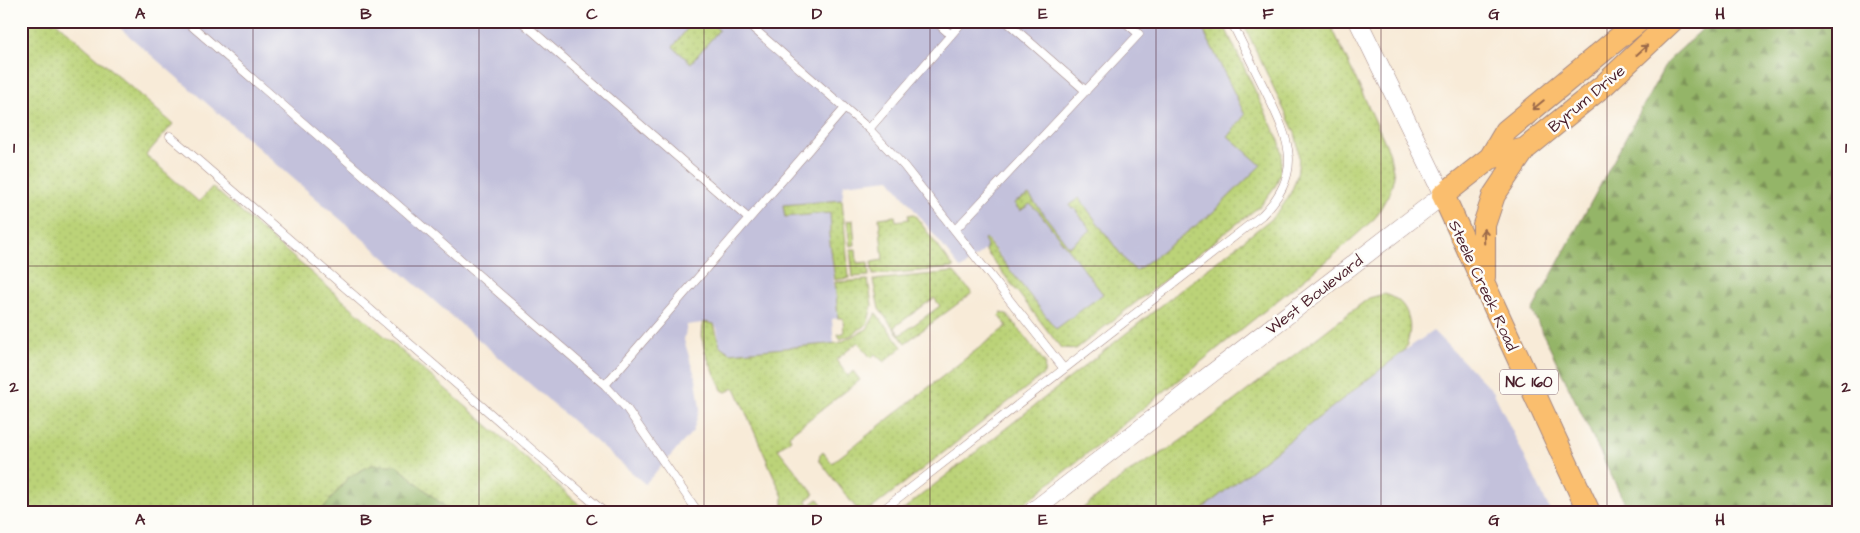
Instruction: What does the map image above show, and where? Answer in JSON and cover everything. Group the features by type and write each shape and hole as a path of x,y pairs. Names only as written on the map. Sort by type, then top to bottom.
{"main road":[{"name":"Byrum Drive","path":"1443,195 1490,158 1506,131 1639,21"},
{"name":"Byrum Drive","path":"1490,158 1524,149 1604,85 1672,21"},
{"path":"1484,285 1484,225 1501,182 1524,149"},
{"name":"Steele Creek Road","path":"1443,195 1589,512"}],"street":[{"path":"1358,21 1443,195"},
{"name":"West Boulevard","path":"1032,512 1443,195"}],"lane":[{"path":"186,21 605,385 628,410 698,512"},
{"path":"521,21 749,219"},
{"path":"745,21 869,129 904,166 1064,369"},
{"path":"935,21 951,35"},
{"path":"869,129 963,21"},
{"path":"1006,21 1086,91"},
{"path":"955,230 1139,34 1124,21"},
{"path":"880,512 1262,215 1276,201 1286,183 1290,164 1289,146 1282,126 1231,21"},
{"path":"605,385 845,108"},
{"path":"170,136 604,512"}],"shaded area":[{"path":"112,21 1199,21 1245,115 1228,136 1261,165 1211,214 1136,271 1128,264 1079,198 1069,205 1074,208 1092,230 1069,248 1029,195 1030,204 1039,212 1103,294 1056,330 986,238 984,240 987,246 986,249 961,269 890,179 844,184 842,200 784,205 785,217 830,213 831,230 829,235 838,318 832,319 834,344 730,353 720,346 717,328 714,324 710,322 687,325 684,340 696,379 700,408 693,431 645,484"},
{"path":"1433,331 1493,391 1551,512 1198,512 1404,351"}],"green space":[{"path":"21,21 55,21 173,124 146,155 199,202 212,187 588,512 451,512 396,465 349,477 320,512 21,512"},
{"path":"693,21 708,21 719,30 691,63 673,47"},
{"path":"1199,21 1222,21 1280,143 1282,153 1280,174 1276,185 1261,205 1076,349 1061,348 985,250 987,246 985,238 1056,329 1103,294 1039,212 1030,204 1020,211 1014,203 1029,195 1069,247 1091,230 1074,208 1072,209 1069,205 1079,198 1128,264 1136,271 1211,214 1261,165 1228,136 1245,115"},
{"path":"1242,21 1329,21 1389,151 1394,176 1390,192 1375,218 1334,255 1014,512 900,512 1272,218 1287,199 1296,179 1298,168 1298,145 1295,133"},
{"path":"1711,21 1839,21 1839,512 1629,512 1532,311 1667,62"},
{"path":"842,200 849,278 835,280 829,235 831,230 830,213 785,217 783,205"},
{"path":"914,214 954,268 873,275 871,262 883,260 879,218 895,216 896,221 909,219 908,215"},
{"path":"853,220 855,245 850,246 847,221"},
{"path":"850,249 856,249 857,263 868,262 869,276 853,277"},
{"path":"954,272 972,293 905,343 879,309 873,280","holes":["934,298 940,306 900,335 894,327"]},
{"path":"868,280 872,305 868,323 852,335 840,339 838,334 844,333 843,318 838,318 835,282"},
{"path":"1384,294 1400,302 1408,316 1409,334 1404,351 1198,512 1078,512 1129,472 1169,449 1197,429 1369,298"},
{"path":"876,313 902,347 884,362 875,354 871,358 858,342 836,360 848,376 853,371 860,380 789,435 791,439 778,449 814,494 806,500 810,505 818,499 828,512 779,512 783,509 783,497 736,390 734,388 726,392 722,390 707,357 702,331 704,322 714,324 720,346 730,353 839,343 867,329"},
{"path":"1001,313 1007,314 1045,363 1044,374 871,509 864,511 856,508 819,460 820,455 823,452 832,463 1007,326 999,315"},
{"path":"371,465 396,465 451,512 320,512 349,477"}]}
